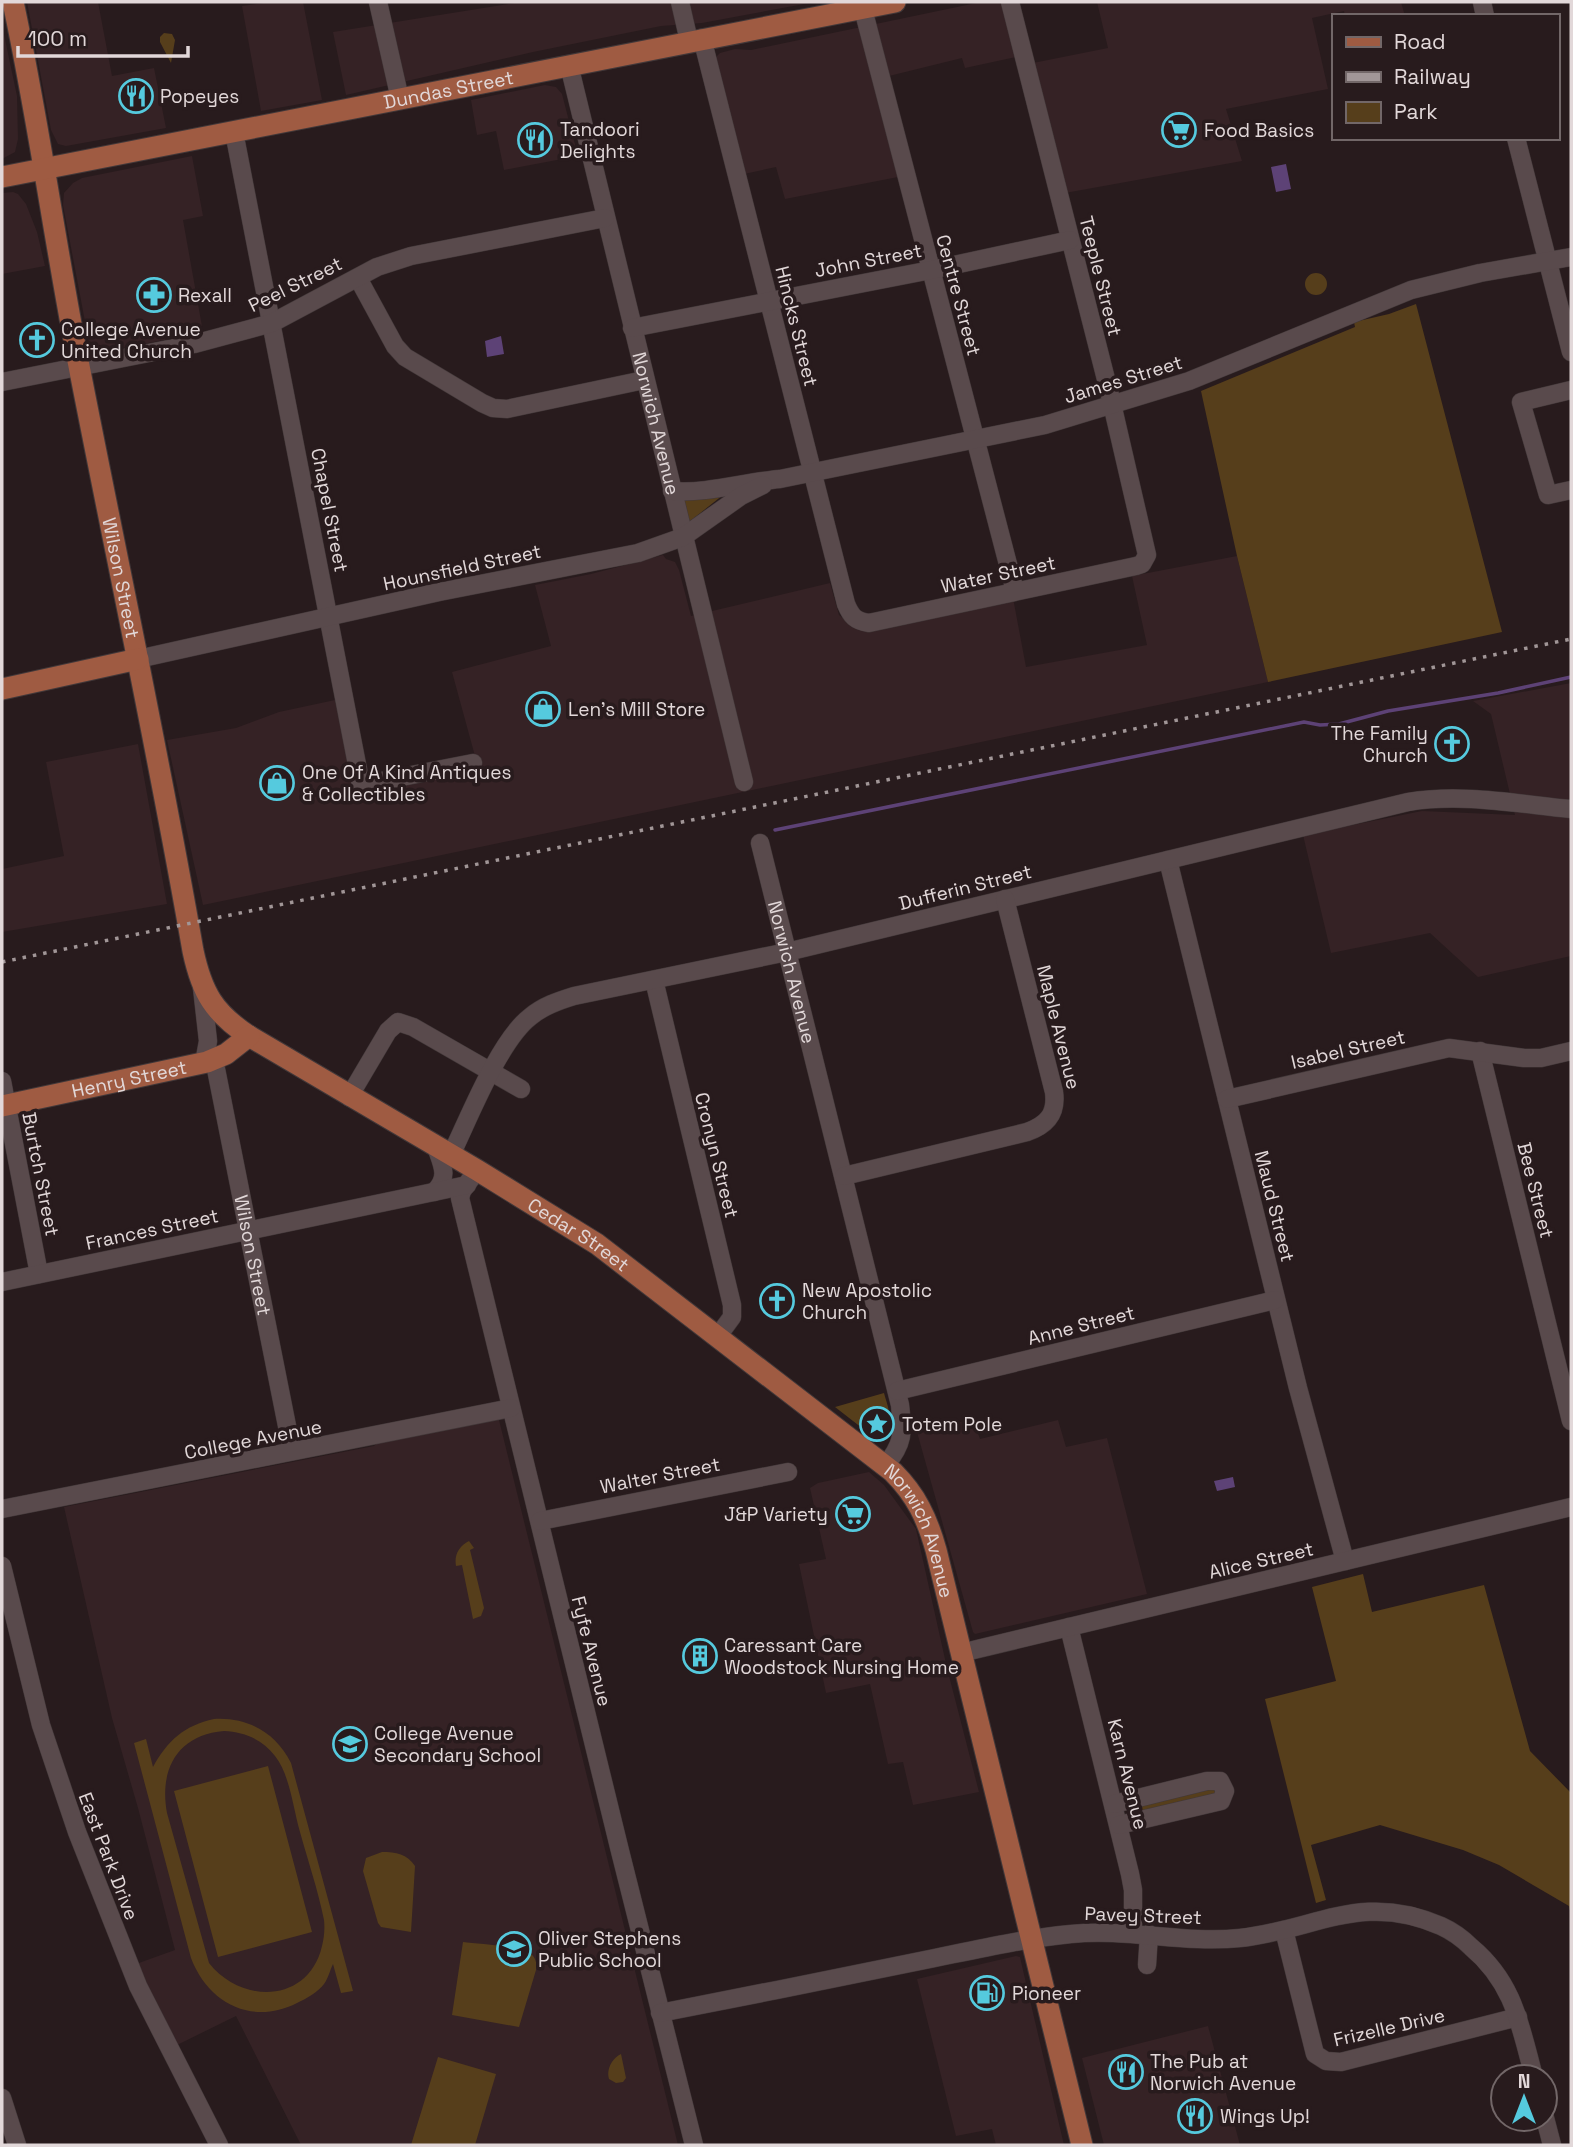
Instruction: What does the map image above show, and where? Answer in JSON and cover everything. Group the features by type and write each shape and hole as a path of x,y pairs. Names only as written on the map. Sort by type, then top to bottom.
{"main road":[{"name":"Dundas Street","path":"2,177 851,8 895,2"},
{"name":"Wilson Street","path":"10,8 44,169 79,367 193,951 202,988 221,1014 249,1036"},
{"path":"2,689 138,659"},
{"name":"Cedar Street","path":"249,1036 444,1151 472,1178 597,1244 885,1465"},
{"name":"Henry Street","path":"4,1105 209,1061 230,1052 249,1036"},
{"name":"Norwich Avenue","path":"885,1465 909,1489 925,1516 1082,2145"}],"street":[{"path":"377,2 400,99"},
{"name":"Hincks Street","path":"681,2 696,39 769,300 846,604 857,621"},
{"name":"Teeple Street","path":"1010,2 1113,406 1147,547 1145,561"},
{"name":"Centre Street","path":"851,8 931,270 1015,591"},
{"name":"Norwich Avenue","path":"569,65 744,782"},
{"name":"Chapel Street","path":"234,132 361,785 473,763"},
{"path":"1516,140 1571,352"},
{"name":"Peel Street","path":"2,382 194,344 272,323 377,267 411,256 605,218"},
{"name":"John Street","path":"632,328 1070,240"},
{"name":"James Street","path":"672,491 689,492 779,479 1045,425 1189,382 1408,291 1479,273 1571,257"},
{"path":"358,278 391,340 405,357 493,408 507,409 644,380"},
{"path":"1571,390 1521,402 1548,495 1571,490"},
{"name":"Hounsfield Street","path":"138,659 439,592 631,555 683,537 741,496 779,479"},
{"name":"Water Street","path":"857,621 869,623 1126,569 1145,561"},
{"name":"Dufferin Street","path":"444,1151 517,1029 545,1007 574,996 787,952 1425,799 1478,800 1571,809"},
{"name":"Norwich Avenue","path":"760,843 897,1391 902,1435 898,1451 885,1465"},
{"name":"Maud Street","path":"1168,860 1275,1300 1345,1561"},
{"name":"Maple Avenue","path":"844,1176 1027,1132 1039,1128 1050,1118 1055,1104 1054,1092 1005,899"},
{"name":"Cronyn Street","path":"654,980 732,1305 732,1317 719,1336"},
{"name":"Wilson Street","path":"202,988 209,1061 249,1230 292,1451"},
{"path":"349,1097 389,1028 398,1022 413,1027 521,1089"},
{"name":"Isabel Street","path":"1227,1099 1445,1048 1535,1058 1571,1051"},
{"name":"Bee Street","path":"1480,1051 1571,1421"},
{"name":"Burtch Street","path":"2,1081 4,1105 39,1274"},
{"path":"434,1192 442,1184 444,1151"},
{"name":"Frances Street","path":"2,1282 434,1192 472,1178"},
{"name":"Fyfe Avenue","path":"472,1178 460,1198 694,2145"},
{"name":"Anne Street","path":"897,1391 1275,1300"},
{"name":"College Avenue","path":"2,1509 511,1408"},
{"name":"Walter Street","path":"540,1521 788,1472"},
{"name":"Alice Street","path":"961,1653 1571,1507"},
{"name":"East Park Drive","path":"2,1566 9,1626 51,1760 116,1934 138,1986 219,2145"},
{"name":"Karn Avenue","path":"1069,1627 1119,1825 1147,1965"},
{"path":"1114,1804 1207,1781 1220,1781 1225,1791 1220,1801 1119,1825"},
{"name":"Pavey Street","path":"660,2013 1032,1939 1072,1934 1141,1933 1232,1939 1284,1930 1340,1914 1364,1911 1394,1912 1434,1923 1458,1936 1492,1966 1507,1988 1530,2063"},
{"name":"Frizelle Drive","path":"1284,1930 1315,2054 1320,2059 1340,2062 1518,2018"},
{"path":"2,2098 18,2145"}],"shaded area":[{"path":"27,2 98,2 112,76 154,68 166,128 66,146 58,144 51,130"},
{"path":"303,2 322,100 261,111 242,6"},
{"path":"521,2 815,2 702,23 661,26 346,95 333,32"},
{"path":"981,2 999,2 1002,5 1016,57 965,68 962,58 889,76 898,177 785,199 776,167 744,174 716,57 720,53 735,49 751,50"},
{"path":"1097,2 1401,2 1404,14 1345,14 1344,11 1312,18 1328,89 1226,109 1242,161 1065,193 1033,63 1108,48"},
{"path":"2,25 17,96 18,139 15,152 2,159"},
{"path":"545,85 556,87 562,94 578,156 504,170 496,131 477,135 471,100"},
{"path":"192,156 203,216 183,220 203,332 93,352 90,348 63,205 64,193 82,178"},
{"path":"1286,164 1291,189 1276,192 1271,167"},
{"path":"13,192 26,204 37,232 45,266 2,274 2,193"},
{"path":"501,336 504,354 487,357 485,341"},
{"path":"663,555 675,562 679,570 691,616 830,583 839,615 845,620 1013,598 1026,667 1147,645 1132,576 1237,556 1268,682 203,905 167,740 236,728 279,712 335,700 356,793 478,767 452,672 551,646 535,585"},
{"path":"1571,683 1571,956 1478,977 1430,933 1331,953 1303,835 1422,811 1515,815 1491,714 1473,701"},
{"path":"138,744 167,904 2,932 2,869 64,856 46,762"},
{"path":"973,1419 980,1439 1058,1420 1066,1447 1107,1438 1147,1594 975,1634 973,1632 917,1432"},
{"name":"College Avenue Secondary School","path":"499,1420 678,2145 301,2145 236,2016 177,2045 136,1964 175,1950 112,1718 64,1507"},
{"path":"869,1472 884,1485 916,1529 947,1668 979,1792 913,1805 903,1762 888,1764 870,1684 826,1693 799,1564 826,1559 810,1488 818,1483"},
{"path":"1233,1477 1235,1487 1217,1491 1214,1481"},
{"path":"1020,1957 1064,2145 996,2145 992,2129 956,2136 917,1979"},
{"path":"1208,2026 1240,2145 1104,2145 1082,2058"}],"green space":[{"path":"164,33 172,34 175,40 171,63 160,42"},
{"path":"1316,273 1324,276 1327,284 1324,292 1316,295 1308,292 1305,284 1308,276"},
{"path":"1416,304 1502,632 1268,682 1201,391 1355,327 1354,322"},
{"path":"728,491 689,522 684,499"},
{"path":"884,1393 890,1423 880,1437 871,1435 835,1407"},
{"path":"469,1541 474,1548 470,1550 484,1608 481,1616 473,1619 462,1565 456,1566 458,1551"},
{"path":"1363,1574 1372,1612 1484,1585 1530,1751 1571,1793 1571,1915 1569,1906 1499,1865 1463,1850 1380,1825 1311,1845 1326,1900 1316,1903 1265,1699 1336,1681 1312,1587"},
{"path":"226,1719 249,1724 269,1735 285,1752 291,1763 353,1991 341,1993 333,1964 324,1984 304,1999 280,2010 248,2011 220,1998 199,1974 191,1958 134,1743 146,1739 153,1767 171,1742 194,1725","holes":["231,1732 258,1741 270,1750 280,1764 324,1920 323,1943 315,1965 304,1979 289,1988 273,1992 239,1986 223,1977 209,1963 167,1813 166,1783 175,1757 194,1739 208,1734"]},
{"path":"268,1766 312,1932 218,1957 174,1791"},
{"path":"1211,1786 1219,1793 1132,1813 1132,1807"},
{"path":"382,1852 401,1854 415,1866 411,1932 381,1927 378,1923 363,1871 366,1858"},
{"path":"463,1942 518,1949 534,1957 536,1970 519,2027 452,2015"},
{"path":"621,2054 626,2078 623,2082 616,2083 609,2079 608,2072 612,2061"},
{"path":"438,2057 496,2074 475,2145 411,2145"}],"waterway":[{"path":"775,830 1304,722 1339,724 1388,711 1498,693 1571,677"}],"railway":[{"path":"2,962 1571,639"}],"place":[{"name":"Popeyes","path":"136,96"},
{"name":"Food Basics","path":"1179,130"},
{"name":"Tandoori Delights","path":"535,140"},
{"name":"Rexall","path":"154,295"},
{"name":"College Avenue United Church","path":"37,340"},
{"name":"Len's Mill Store","path":"543,709"},
{"name":"The Family Church","path":"1452,744"},
{"name":"One Of A Kind Antiques & Collectibles","path":"277,783"},
{"name":"New Apostolic Church","path":"777,1301"},
{"name":"Totem Pole","path":"877,1424"},
{"name":"J&P Variety","path":"853,1514"},
{"name":"Caressant Care Woodstock Nursing Home","path":"700,1656"},
{"name":"College Avenue Secondary School","path":"350,1744"},
{"name":"Oliver Stephens Public School","path":"514,1949"},
{"name":"Pioneer","path":"987,1993"},
{"name":"The Pub at Norwich Avenue","path":"1126,2072"},
{"name":"Wings Up!","path":"1195,2116"}]}
